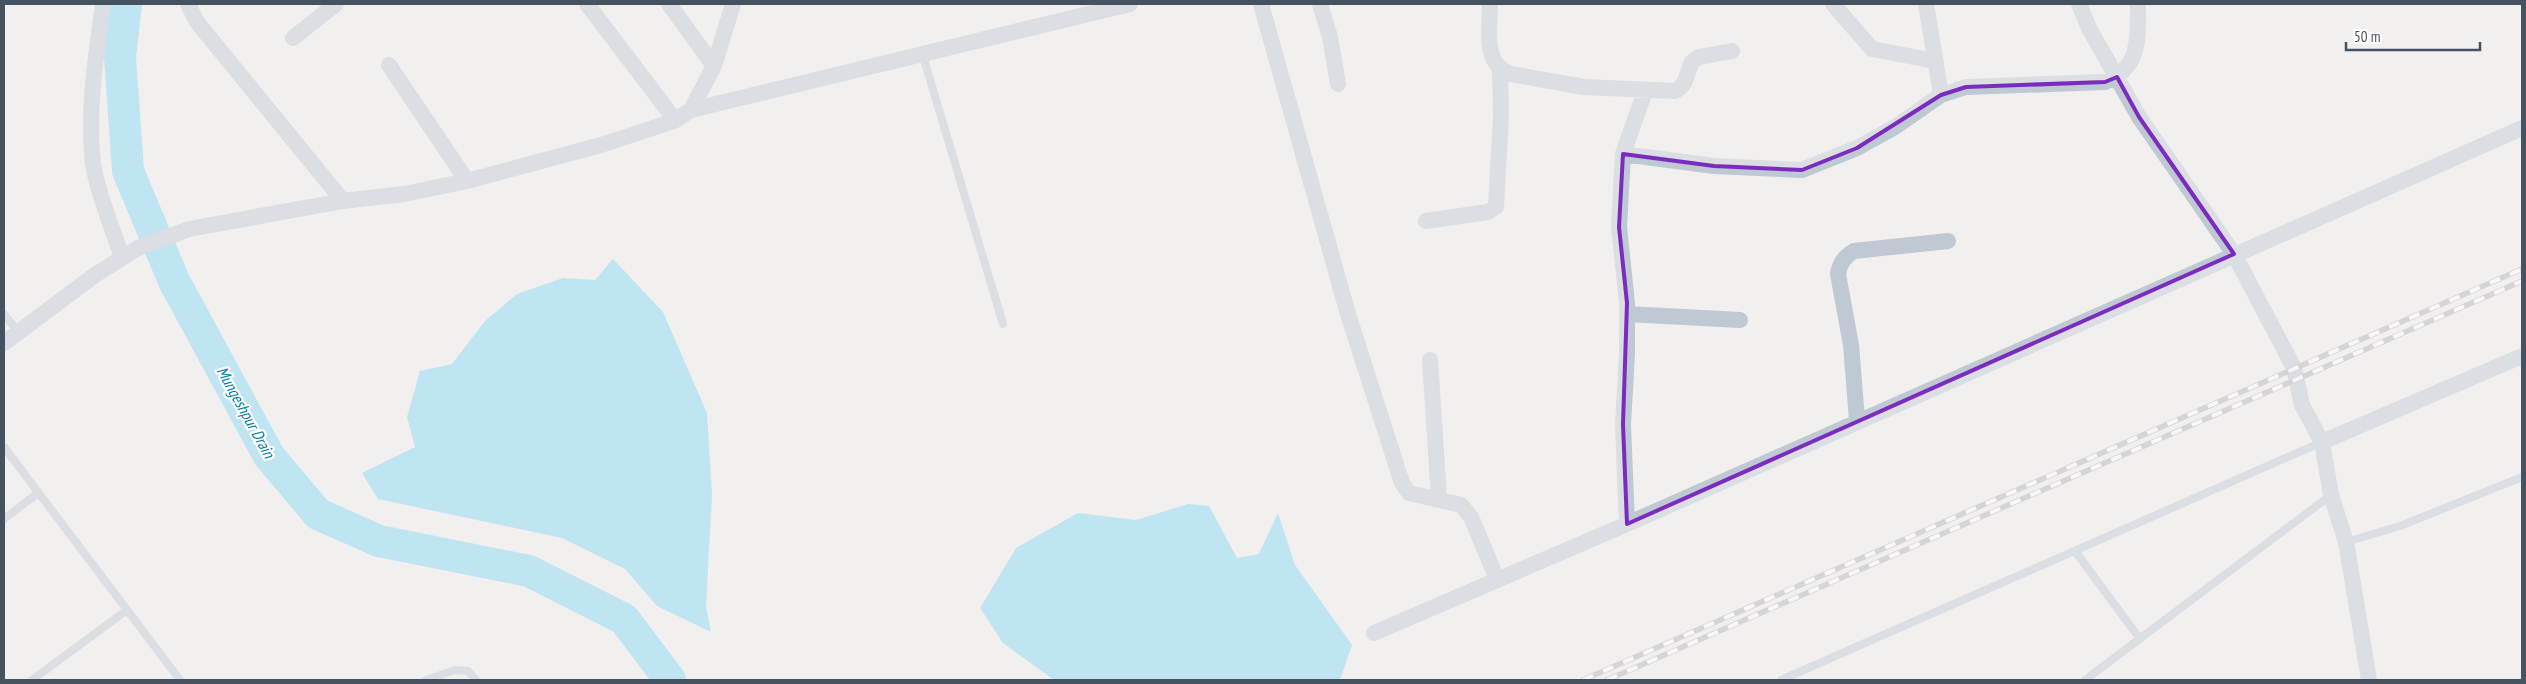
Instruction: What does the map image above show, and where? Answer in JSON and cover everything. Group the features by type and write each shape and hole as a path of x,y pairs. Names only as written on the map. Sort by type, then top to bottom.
{"street":[{"path":"103,4 92,85 91,124 94,164 122,258"},
{"path":"188,4 196,22 343,201"},
{"path":"293,38 336,4"},
{"path":"587,4 674,121"},
{"path":"669,4 714,66"},
{"path":"691,110 714,66 733,4"},
{"path":"4,343 95,275 138,248 189,229 343,201 404,194 467,181 601,145 674,121 691,110 922,56 1130,4"},
{"path":"1261,4 1348,314 1402,483 1409,493 1420,497 1439,498 1461,505 1471,517 1497,579"},
{"path":"1320,4 1330,37 1338,84"},
{"path":"1426,221 1488,212 1496,207 1501,116 1500,71 1492,57 1490,4"},
{"path":"1833,4 1872,49 1935,61"},
{"path":"1926,4 1941,95"},
{"path":"2079,4 2089,28 2140,117 2234,254 2294,368 2302,405 2322,442 2331,495 2346,542 2369,680"},
{"path":"1623,154 1714,166 1802,170 1857,148 1895,127 1941,95 1966,87 2094,84 2117,77 2131,62 2138,41 2138,4"},
{"path":"1500,71 1584,87 1675,91 1682,88 1692,62 1699,57 1732,51"},
{"path":"389,65 467,181"},
{"path":"1627,524 1623,424 1627,314 1619,227 1623,154 1645,91"},
{"path":"1374,633 1627,524 1857,420 2522,128"},
{"path":"1857,420 1851,345 1838,274 1840,265 1845,256 1854,251 1948,241"},
{"path":"1627,314 1740,320"},
{"path":"2322,442 2522,356"},
{"path":"1430,360 1439,498"}],"lane":[{"path":"922,56 1003,324"},
{"path":"4,314 18,332"},
{"path":"1781,680 2322,442"},
{"path":"4,447 180,680"},
{"path":"2346,542 2400,526 2522,477"},
{"path":"4,519 38,493"},
{"path":"2085,680 2331,495"},
{"path":"2075,551 2140,639"},
{"path":"32,680 127,610"},
{"path":"426,680 455,670 468,671 476,680"}],"highlighted area":[{"path":"2117,77 2139,117 2234,254 1627,524 1623,424 1627,303 1619,227 1623,154 1714,166 1802,170 1857,148 1941,95 1966,87 2105,82"}],"water":[{"path":"613,259 663,312 707,413 712,495 706,606 711,632 657,606 625,569 562,538 378,499 362,473 415,447 407,417 420,371 452,364 485,321 517,294 563,278 595,280"},
{"path":"1188,504 1209,506 1237,558 1259,554 1278,513 1295,565 1352,645 1340,680 1054,680 1003,643 980,608 1016,548 1078,513 1136,520"}],"waterway":[{"name":"Mungeshpur Drain","path":"126,4 120,57 128,171 174,281 269,456 318,514 379,541 529,571 624,619 670,680"}],"railway":[{"path":"1583,680 2522,269"},
{"path":"1607,680 2522,281"}]}
